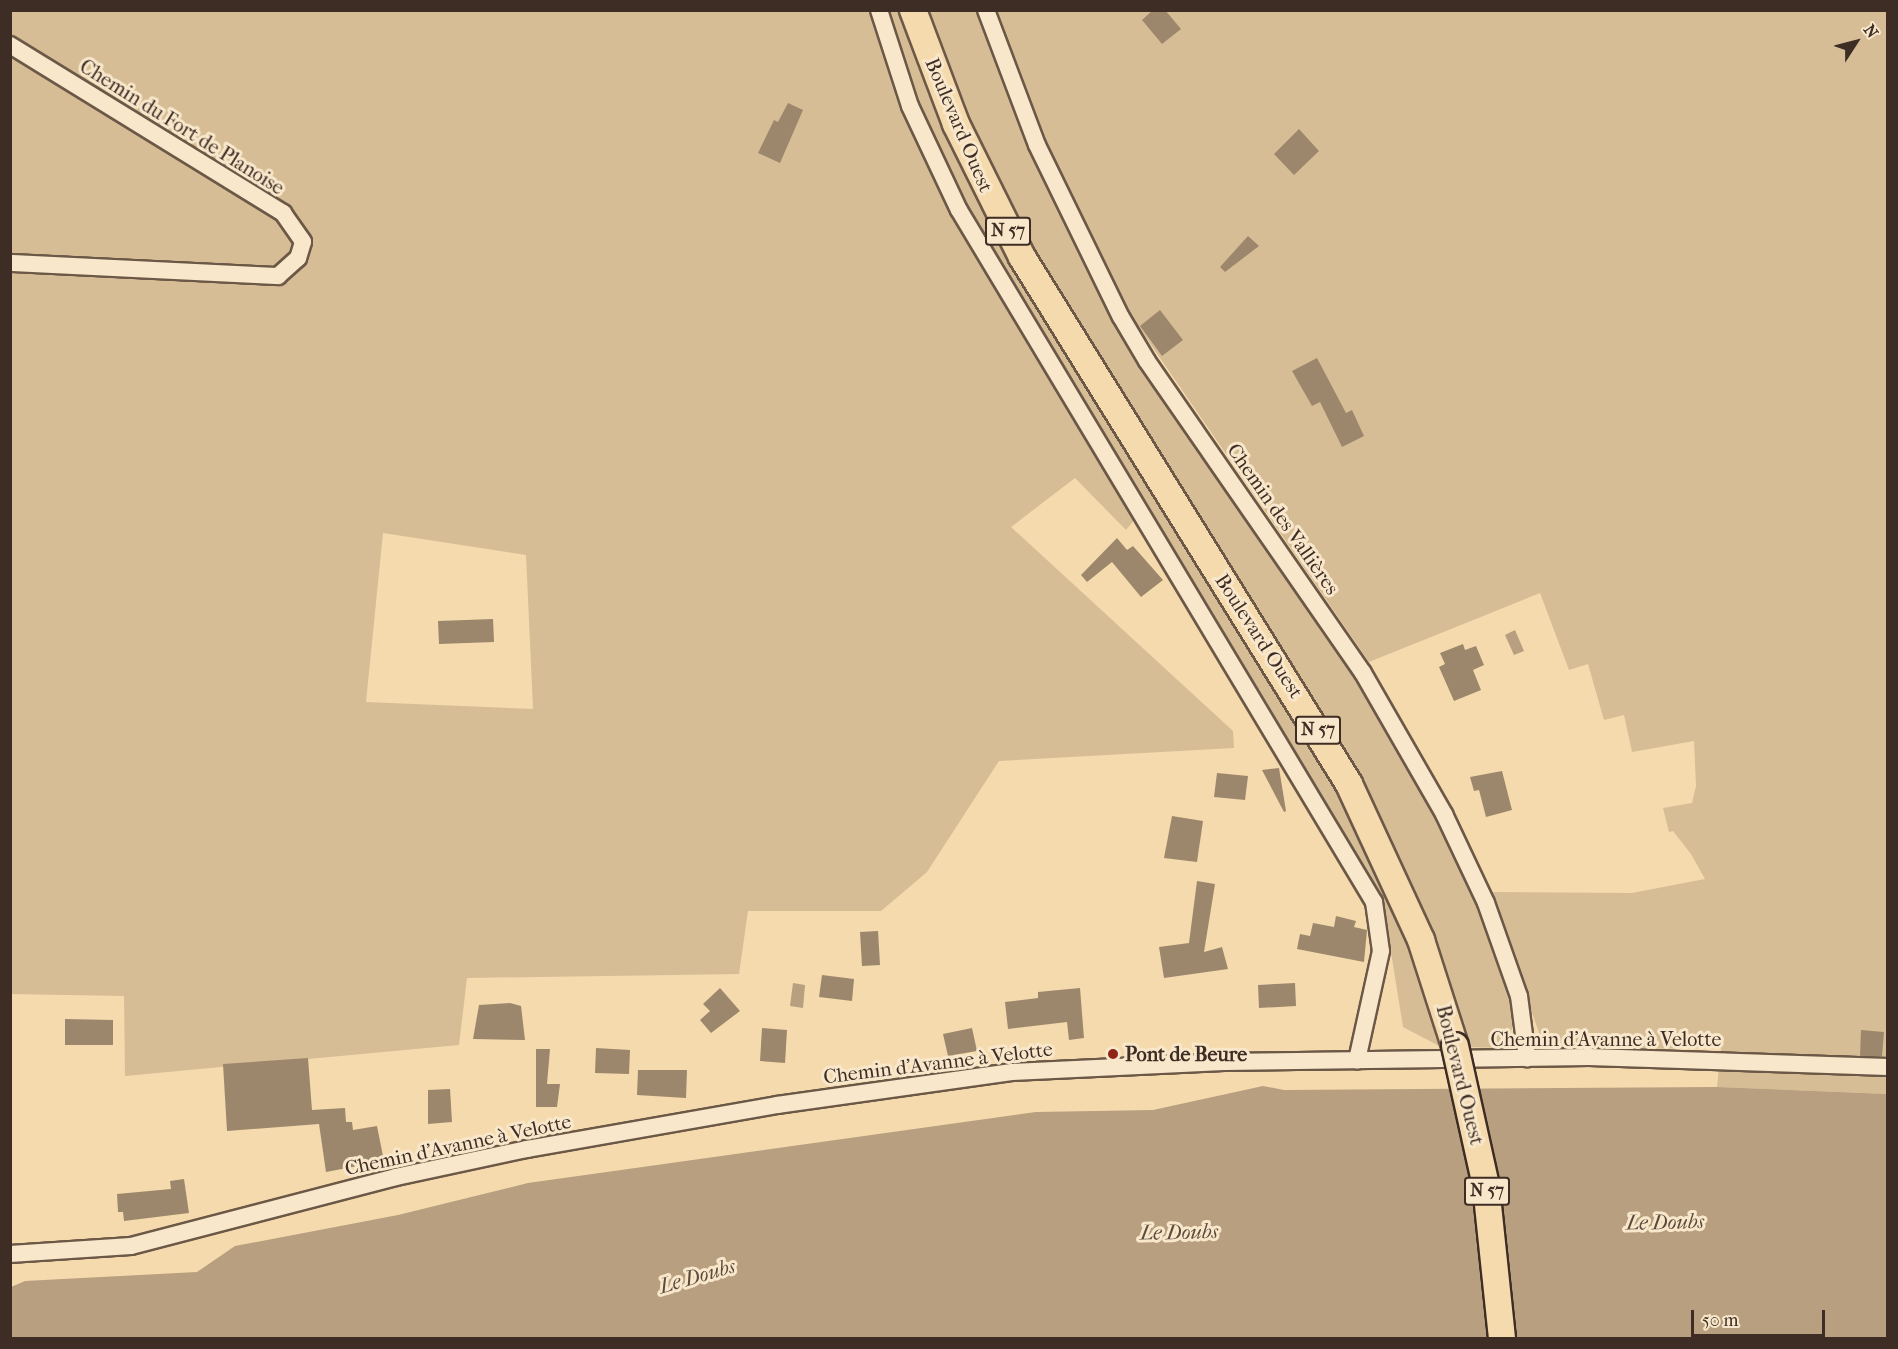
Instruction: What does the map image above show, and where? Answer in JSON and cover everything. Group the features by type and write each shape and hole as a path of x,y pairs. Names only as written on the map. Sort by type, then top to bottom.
{"main road":[{"name":"Boulevard Ouest","path":"913,10 956,124 1022,257 1349,784 1414,922 1455,1046 1486,1186 1502,1338"}],"street":[{"path":"879,10 910,106 959,210 1374,902 1381,951 1357,1060"},
{"name":"Chemin des Vallières","path":"986,10 1037,145 1121,317 1147,361 1363,673 1444,814 1486,903 1520,996 1527,1058"},
{"name":"Chemin du Fort de Planoise","path":"10,45 283,213 303,242 298,258 278,276 10,263"},
{"name":"Chemin d'Avanne à Velotte","path":"10,1254 131,1246 396,1177 516,1151 777,1105 926,1083 1087,1067 1357,1060 1649,1057 1887,1067"}],"shaded area":[{"path":"11,11 873,11 904,112 979,263 1135,519 1126,530 1075,478 1011,527 1233,731 1234,748 999,761 927,872 881,911 748,911 739,974 467,978 459,1045 125,1076 124,996 11,994","holes":["383,533 526,555 533,709 366,702"]},
{"path":"887,11 900,11 932,102 973,193 1031,299 1350,809 1407,932 1445,1049 1403,1027 1384,909 959,197 904,73"},
{"path":"928,11 977,11 1035,157 1114,323 1354,673 1449,838 1502,964 1516,1015 1506,1048 1466,1047 1432,936 1385,829 1326,719 1051,283 999,188 954,90"},
{"path":"994,11 1887,11 1887,1094 1717,1087 1721,1048 1545,1050 1490,892 1632,893 1705,879 1691,854 1673,831 1669,832 1663,808 1692,803 1696,786 1694,741 1632,752 1624,715 1604,720 1588,664 1569,670 1540,593 1369,662 1125,307 1019,83"}],"water":[{"path":"1515,630 1524,651 1514,655 1505,635"},
{"path":"793,983 805,985 803,1008 790,1006"},
{"name":"Le Doubs","path":"1263,1086 1284,1090 1717,1087 1887,1094 1887,1338 11,1338 11,1287 25,1281 197,1272 235,1246 398,1215 528,1183 1036,1112 1153,1110"}],"building":[{"path":"1153,10 1165,10 1181,29 1162,44 1142,20"},
{"path":"788,103 803,110 780,163 758,153 774,120 778,122"},
{"path":"1299,129 1319,151 1294,175 1274,154"},
{"path":"1248,236 1259,246 1225,272 1220,267"},
{"path":"1160,310 1183,340 1162,356 1140,326"},
{"path":"1317,358 1346,413 1352,410 1364,436 1342,447 1320,402 1312,406 1292,371"},
{"path":"1117,538 1127,550 1133,546 1163,580 1141,597 1112,562 1087,582 1081,575"},
{"path":"493,619 494,642 439,644 438,621"},
{"path":"1463,644 1465,650 1476,646 1484,665 1473,670 1481,690 1454,701 1439,667 1445,664 1440,653"},
{"path":"1279,768 1286,811 1284,812 1262,770"},
{"path":"1502,771 1512,810 1486,817 1479,790 1474,791 1470,777"},
{"path":"1217,773 1248,776 1245,800 1214,797"},
{"path":"1172,816 1203,821 1197,862 1164,858"},
{"path":"1197,881 1215,884 1204,952 1222,947 1228,969 1164,978 1159,947 1189,943"},
{"path":"1336,916 1356,921 1354,927 1367,930 1364,962 1297,949 1300,934 1310,936 1313,923 1334,927"},
{"path":"878,931 880,965 862,966 860,932"},
{"path":"822,975 854,979 852,1001 819,997"},
{"path":"1295,983 1296,1006 1259,1008 1258,985"},
{"path":"720,988 740,1011 711,1033 700,1020 710,1011 703,1004"},
{"path":"1080,988 1084,1038 1069,1040 1067,1022 1008,1029 1005,1002 1038,998 1038,992"},
{"path":"510,1003 521,1006 525,1040 473,1039 479,1005"},
{"path":"65,1019 113,1020 113,1045 65,1045"},
{"path":"762,1028 787,1030 785,1063 760,1061"},
{"path":"972,1028 977,1051 948,1056 943,1034"},
{"path":"1861,1030 1884,1032 1882,1056 1860,1056"},
{"path":"596,1048 630,1050 629,1074 595,1073"},
{"path":"536,1049 550,1049 547,1084 560,1084 557,1107 536,1107"},
{"path":"308,1058 312,1110 345,1108 346,1122 352,1122 353,1130 377,1126 384,1161 326,1172 319,1124 227,1131 223,1064"},
{"path":"638,1070 687,1070 686,1098 637,1095"},
{"path":"450,1089 452,1122 428,1124 428,1090"},
{"path":"184,1179 189,1213 124,1221 123,1212 118,1212 117,1194 171,1189 170,1181"}],"place":[{"name":"Pont de Beure","path":"1113,1054"}]}
